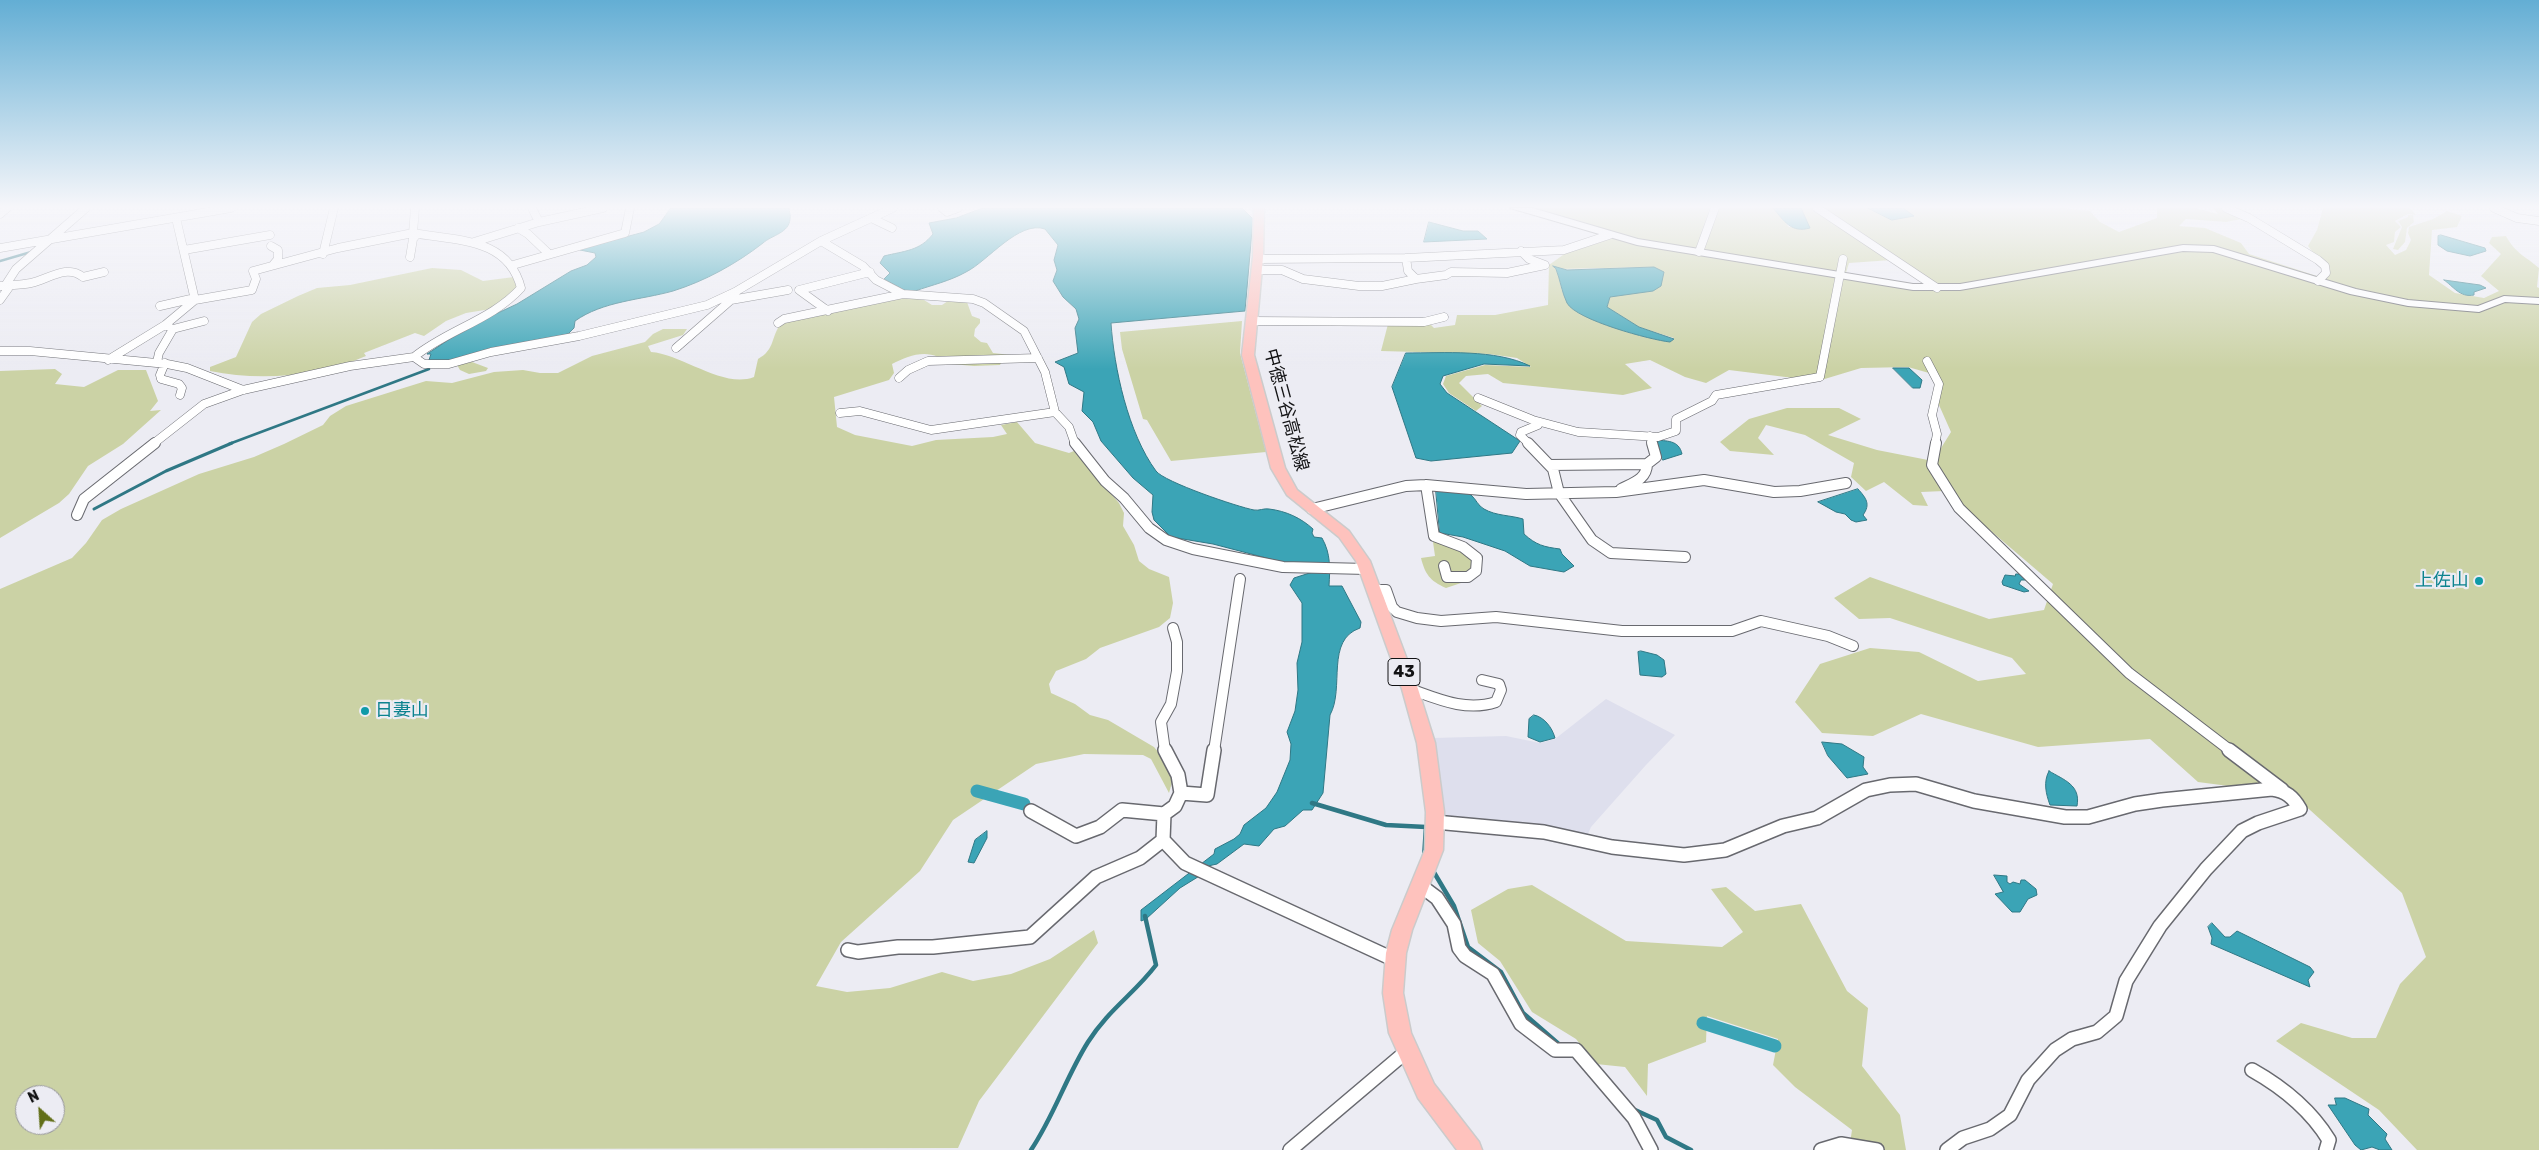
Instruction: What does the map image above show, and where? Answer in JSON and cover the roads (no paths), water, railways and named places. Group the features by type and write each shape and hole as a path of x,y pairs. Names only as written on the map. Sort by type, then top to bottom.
{"main road":[{"name":"中徳三谷高松線","path":"1257,264 1247,345 1250,366 1278,468 1286,485 1351,541 1367,569 1410,689 1426,743 1435,822 1434,850 1402,930 1395,960 1393,993 1396,1014 1407,1051 1426,1091 1471,1150"}],"street":[{"path":"0,300 5,286 16,268 23,262"},
{"path":"187,262 195,299"},
{"path":"273,265 276,262"},
{"path":"160,306 252,290 256,279 253,271 288,262"},
{"path":"77,515 79,506 84,499 204,404 243,390 277,384 350,366 414,357 437,338 495,309 516,294 521,288 520,281 513,266 508,262"},
{"path":"513,266 526,262"},
{"path":"676,348 728,299 788,262"},
{"path":"854,262 870,272 876,280 904,294"},
{"path":"1257,264 1315,262"},
{"path":"1407,262 1408,272 1416,279"},
{"path":"1257,264 1282,270 1303,279 1359,286 1382,286 1446,275 1451,272 1514,272 1545,265 1536,262"},
{"path":"1755,262 1907,286 1937,288 1960,287 2105,262"},
{"path":"1478,398 1539,422 1591,434 1672,435 1676,431 1676,419 1712,401 1716,395 1787,381 1815,380 1820,377 1843,262"},
{"path":"1898,262 1937,288"},
{"path":"2256,262 2371,296 2454,308 2479,309 2504,299 2539,301"},
{"path":"2318,281 2326,273 2325,266 2320,262"},
{"path":"5,286 40,281 65,271 78,273 83,277 104,272"},
{"path":"828,311 799,290 870,272"},
{"path":"414,357 420,363 429,365 449,364 491,352 579,336 728,299 774,294 788,290"},
{"path":"778,323 784,319 904,294 952,296 984,303 1024,331 1045,372 1055,412 1069,427 1075,444 1094,471 1124,498 1149,528 1166,540 1193,549 1274,565 1336,570 1367,569"},
{"path":"108,360 165,325 195,299"},
{"path":"1250,321 1424,322 1444,317"},
{"path":"165,325 173,329 204,321"},
{"path":"173,329 172,337 158,353 161,363 160,375 161,379 179,384 182,388 180,395"},
{"path":"0,351 38,350 78,357 161,363 181,367 232,388 243,390"},
{"path":"899,378 910,366 932,360 987,361 1038,358"},
{"path":"1927,361 1939,384 1932,415 1937,434 1932,465 1959,508 2129,673 2282,790 2294,796 2300,809 2258,823 2242,831 2206,869 2160,926 2126,981 2116,1016 2097,1032 2072,1039 2055,1050 2028,1080 2010,1115 1990,1129 1963,1138 1948,1150"},
{"path":"840,413 860,411 931,430 1055,412"},
{"path":"1539,422 1538,425 1521,432 1520,435 1549,466 1556,479 1559,493 1592,540 1611,553 1685,557"},
{"path":"1549,466 1647,464 1656,457 1650,436"},
{"path":"1616,492 1642,478 1647,471 1647,464"},
{"path":"1312,509 1397,488 1426,485 1500,493 1616,492 1704,480 1774,492 1800,491 1846,483"},
{"path":"1426,485 1434,536 1463,547 1477,558 1476,571 1468,577 1447,577 1444,566"},
{"path":"1181,793 1207,796 1240,578"},
{"path":"1374,590 1386,590 1392,607 1402,615 1441,621 1496,617 1527,622 1622,631 1732,631 1761,621 1776,622 1828,636 1853,646"},
{"path":"1031,811 1076,836 1100,827 1122,810 1164,814 1174,806 1181,793 1178,775 1165,753 1161,722 1171,704 1177,672 1177,642 1173,628"},
{"path":"1410,689 1445,699 1486,706 1496,702 1500,690 1499,684 1482,680"},
{"path":"1435,822 1544,832 1612,847 1684,855 1725,850 1783,826 1817,818 1866,790 1890,785 1916,784 1974,801 2065,818 2088,817 2135,804 2162,800 2272,789 2282,790"},
{"path":"1164,814 1163,840 1185,862 1395,960"},
{"path":"848,950 858,952 898,947 933,947 1030,937 1049,922 1096,877 1140,858 1163,840"},
{"path":"1421,886 1437,898 1454,924 1459,948 1465,956 1492,974 1521,1024 1555,1050 1576,1050 1634,1118 1650,1150"},
{"path":"1290,1150 1407,1051"},
{"path":"2252,1070 2274,1082 2304,1104 2329,1140 2326,1150"},
{"path":"1821,1150 1840,1144 1877,1150"}],"water":[{"path":"591,262 736,262 697,282 673,291 610,305 586,314 575,321 574,328 568,334 451,360 429,360 431,354 427,354 468,327 517,304 571,271"},
{"path":"981,262 960,275 908,292 884,279 890,273 880,263"},
{"path":"1054,262 1249,262 1245,311 1111,323 1115,360 1124,400 1146,456 1156,471 1162,476 1202,494 1233,504 1254,510 1267,509 1287,513 1298,518 1313,529 1314,537 1322,538 1327,550 1330,568 1329,586 1342,586 1361,622 1360,628 1349,634 1339,654 1336,692 1330,715 1323,793 1312,810 1303,810 1285,826 1274,829 1259,846 1244,844 1217,864 1208,866 1201,875 1180,888 1146,919 1141,921 1141,910 1214,854 1215,849 1240,834 1244,825 1266,808 1277,792 1290,760 1291,744 1287,732 1295,711 1298,690 1297,663 1302,642 1302,603 1290,585 1294,578 1316,571 1213,544 1171,537 1154,520 1152,512 1153,495 1133,478 1101,441 1093,422 1082,411 1084,392 1069,384 1064,367 1055,362 1078,353 1075,328 1079,319 1076,309 1063,297 1053,281 1057,270"},
{"path":"1553,266 1567,270 1654,267 1664,272 1661,286 1653,291 1610,297 1607,307 1639,327 1674,339 1670,342 1631,333 1584,316 1567,303 1556,269"},
{"path":"2444,280 2480,285 2486,288 2474,292 2474,295 2465,295"},
{"path":"1406,353 1486,354 1530,366 1484,364 1443,376 1440,384 1447,393 1520,441 1512,453 1431,461 1416,458 1392,387"},
{"path":"1893,368 1909,368 1922,380 1920,388 1913,388"},
{"path":"1654,440 1668,441 1675,444 1682,454 1663,460"},
{"path":"1858,489 1867,504 1863,515 1867,520 1856,522 1845,514 1836,512 1818,502"},
{"path":"1436,490 1463,491 1471,495 1484,509 1523,519 1524,534 1540,545 1560,549 1562,554 1574,566 1564,572 1530,566 1505,551 1463,537 1440,533"},
{"path":"2016,574 2021,574 2026,580 2021,580 2019,584 2029,591 2024,592 2003,585 2002,582 2005,575 2015,576"},
{"path":"1638,652 1657,655 1664,660 1666,674 1662,677 1640,675"},
{"path":"1534,715 1547,723 1555,738 1540,742 1528,737 1529,719"},
{"path":"1822,742 1842,744 1864,757 1863,767 1868,774 1847,778 1828,756"},
{"path":"2049,771 2066,780 2074,788 2078,799 2077,806 2050,805 2046,788 2046,779"},
{"path":"987,831 987,838 974,863 968,862 975,840"},
{"path":"1994,875 2007,876 2007,882 2010,884 2013,882 2020,884 2021,880 2025,880 2036,889 2037,895 2028,899 2020,912 2012,912 1995,894 2003,892"},
{"path":"2212,923 2225,937 2230,937 2237,931 2310,967 2314,972 2308,980 2310,987 2211,944 2212,938 2208,927"},
{"path":"2335,1098 2345,1098 2369,1109 2368,1115 2387,1134 2385,1139 2392,1150 2380,1150 2372,1147 2361,1150 2355,1145 2328,1105 2336,1105"}],"waterway":[{"path":"229,444 429,369"},
{"path":"94,509 166,471 232,443"},
{"path":"977,791 1024,804"},
{"path":"1312,803 1386,825 1426,827 1424,858"},
{"path":"1432,869 1454,906 1468,947 1501,972 1523,1013 1561,1046"},
{"path":"1031,1150 1047,1124 1088,1042 1104,1020 1156,965 1145,916"},
{"path":"1703,1023 1775,1046"},
{"path":"1635,1110 1657,1120 1666,1137 1691,1150"}],"place":[{"name":"上佐山","path":"2479,581"},
{"name":"日妻山","path":"365,711"}]}
